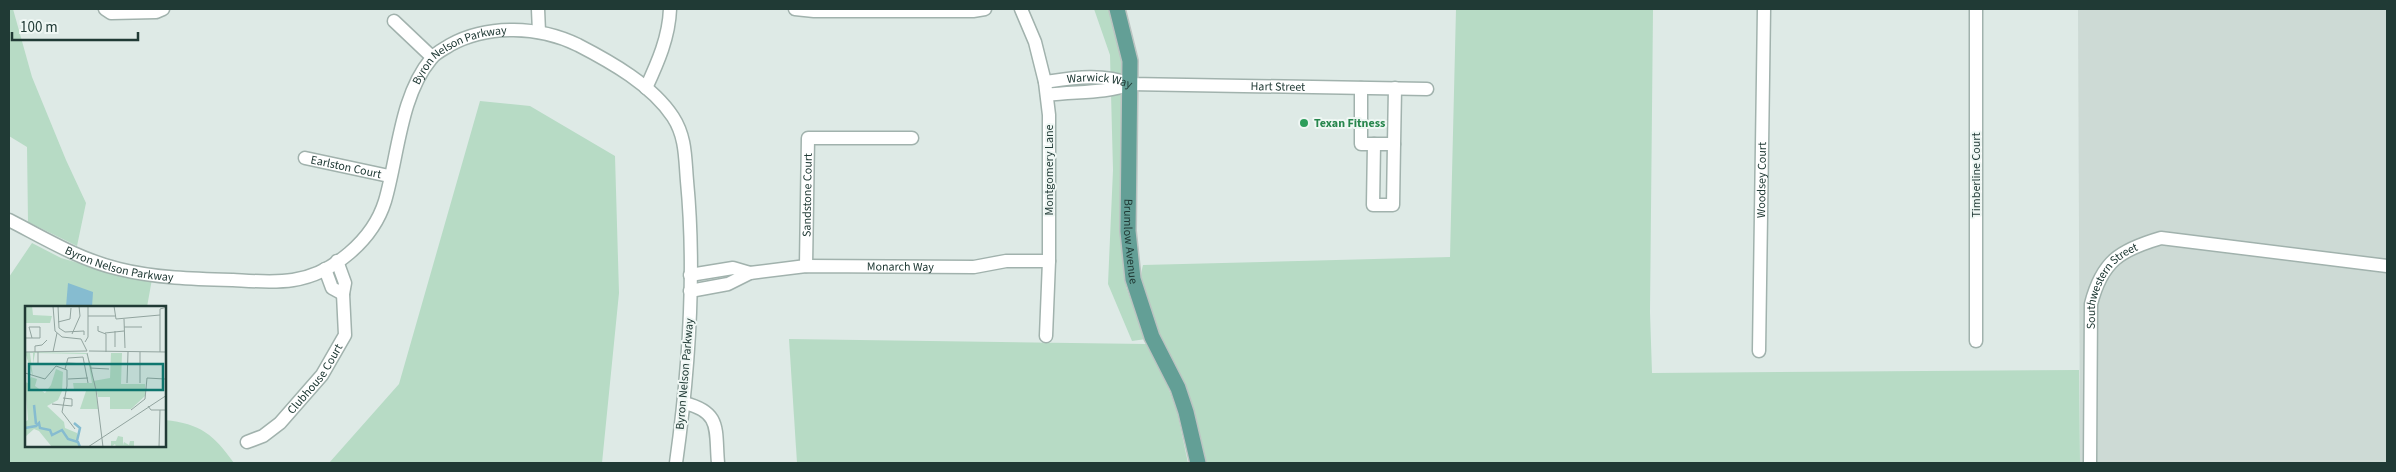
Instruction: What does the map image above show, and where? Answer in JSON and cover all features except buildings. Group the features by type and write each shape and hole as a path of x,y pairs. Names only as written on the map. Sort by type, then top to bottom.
{"main road":[{"name":"Brumlow Avenue","path":"1118,9 1130,61 1128,231 1134,279 1152,338 1178,388 1186,412 1198,463"}],"street":[{"path":"108,11 156,12 163,9"},
{"path":"538,9 539,32"},
{"path":"646,88 659,59 669,26 670,9"},
{"path":"795,9 814,11 973,11 985,9"},
{"name":"Montgomery Lane","path":"1021,9 1034,42 1047,95 1050,143 1046,336"},
{"name":"Woodsey Court","path":"1759,351 1764,9"},
{"name":"Timberline Court","path":"1976,9 1976,341"},
{"path":"394,21 432,57"},
{"name":"Byron Nelson Parkway","path":"9,220 82,256 121,270 194,279 294,280 325,269 352,251 369,232 384,203 389,176 411,97 419,78 432,57 476,33 539,32 566,40 592,52 646,88 672,116 684,140 691,218 690,292 684,403 676,463"},
{"name":"Warwick Way","path":"1045,82 1075,78 1112,77 1130,84"},
{"name":"Warwick Way","path":"1047,95 1087,90 1110,90 1130,84"},
{"name":"Hart Street","path":"1130,84 1427,89"},
{"path":"1361,88 1360,144 1394,144"},
{"path":"1374,144 1373,205 1393,205 1395,88"},
{"name":"Sandstone Court","path":"806,266 808,138 912,138"},
{"name":"Earlston Court","path":"305,158 389,176"},
{"name":"Southwestern Street","path":"2090,463 2091,304 2097,282 2110,263 2133,246 2161,238 2387,266"},
{"name":"Clubhouse Court","path":"247,442 263,436 280,423 322,375 345,335 344,283 337,261"},
{"name":"Monarch Way","path":"690,292 728,284 750,273 806,266 974,267 1006,261 1049,261"},
{"name":"Monarch Way","path":"690,275 733,268 750,273"},
{"path":"325,269 332,288 343,294"},
{"path":"684,403 698,406 709,413 715,422 718,463"}],"shaded area":[{"path":"2078,9 2387,9 2387,463 2080,463"}],"green space":[{"path":"9,9 13,9 32,77 86,203 77,246 28,222 27,147 9,136"},
{"path":"1094,9 1109,9 1118,29 1125,59 1123,242 1126,287 1146,339 1132,341 1108,284 1113,170 1110,55"},
{"path":"1456,9 1653,9 1650,312 1652,373 2079,370 2080,463 1205,463 1194,416 1185,390 1147,312 1141,280 1143,265 1450,257"},
{"path":"480,101 530,106 615,156 619,293 602,463 329,463 399,384"},
{"path":"32,243 61,258 103,270 152,279 147,306 25,306 25,447 166,447 166,420 188,424 205,432 234,463 9,463 9,277"},
{"path":"789,339 1146,344 1165,379 1177,411 1188,463 797,463"}],"water":[{"path":"68,283 93,292 92,306 66,306"}],"place":[{"name":"Texan Fitness","path":"1304,123"}]}
